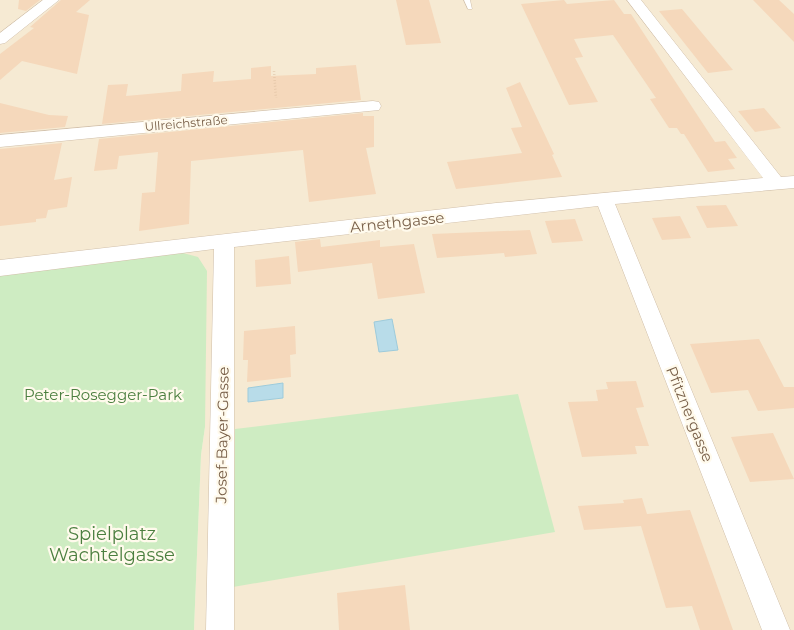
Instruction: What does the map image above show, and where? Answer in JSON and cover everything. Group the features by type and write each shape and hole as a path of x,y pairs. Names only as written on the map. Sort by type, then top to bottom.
{"street":[{"path":"0,40 52,0"},
{"path":"634,0 785,183"},
{"name":"Ullreichstraße","path":"0,141 373,106"},
{"name":"Arnethgasse","path":"0,268 604,199 785,183"},
{"name":"Pfitznergasse","path":"604,199 776,630"},
{"name":"Josef-Bayer-Gasse","path":"220,630 224,241"}],"lane":[{"path":"466,0 470,8"}],"path":[{"path":"265,116 264,100 276,98 274,71"}],"shaded area":[{"path":"0,0 794,0 794,630 194,630 201,455 205,427 0,276"}],"green space":[{"name":"Peter-Rosegger-Park","path":"183,253 198,257 207,271 205,427 201,455 194,630 0,630 0,276"},
{"path":"518,394 555,532 233,587 235,429"}],"water":[{"path":"392,319 398,350 379,352 374,322"},
{"path":"283,383 283,398 248,402 248,388"}],"building":[{"path":"19,0 40,0 26,11 18,9"},
{"path":"61,0 90,0 76,12 89,15 77,74 22,61 0,80 0,54 34,28 30,27"},
{"path":"396,0 429,0 441,43 406,45"},
{"path":"564,0 567,4 614,0 624,14 631,14 715,142 725,141 737,158 728,159 735,169 708,172 684,134 681,134 677,128 669,128 650,99 656,98 613,35 574,39 583,57 575,58 598,102 569,105 521,4"},
{"path":"753,0 779,0 794,14 794,42"},
{"path":"682,9 733,70 708,73 659,11"},
{"path":"356,65 361,100 102,124 108,85 128,84 126,96 181,91 182,74 214,71 213,82 251,79 251,68 271,66 271,76 316,74 316,68"},
{"path":"520,82 554,154 552,155 562,177 456,189 447,162 522,153 511,128 522,127 506,88"},
{"path":"0,103 49,115 68,116 65,127 0,133"},
{"path":"764,108 781,128 755,132 738,111"},
{"path":"363,113 363,116 374,116 374,147 366,148 376,194 309,202 303,150 191,161 189,224 139,231 142,193 155,192 158,152 119,156 117,169 94,171 99,139"},
{"path":"62,143 54,180 72,177 67,207 48,210 46,218 36,219 36,222 0,226 0,149"},
{"path":"726,205 738,226 707,228 696,206"},
{"path":"680,216 691,238 662,240 652,218"},
{"path":"575,219 583,241 552,243 545,221"},
{"path":"530,230 537,254 505,257 504,253 437,258 432,234"},
{"path":"320,239 321,247 380,240 380,247 414,244 425,293 378,299 372,263 298,272 295,242"},
{"path":"289,256 291,284 256,287 255,260"},
{"path":"295,326 296,354 290,355 291,377 247,382 248,360 243,360 244,331"},
{"path":"759,339 784,387 794,387 794,408 758,411 748,390 711,393 690,344"},
{"path":"636,381 644,407 636,408 649,446 635,446 637,454 582,457 568,402 598,401 596,390 608,389 606,382"},
{"path":"773,433 794,479 750,482 731,437"},
{"path":"642,498 647,514 690,510 733,630 700,630 692,606 666,608 641,526 584,530 578,506 624,503 623,500"},
{"path":"405,585 410,630 339,630 337,593"}],"park label":[{"name":"Spielplatz Wachtelgasse","path":"112,544"}]}
